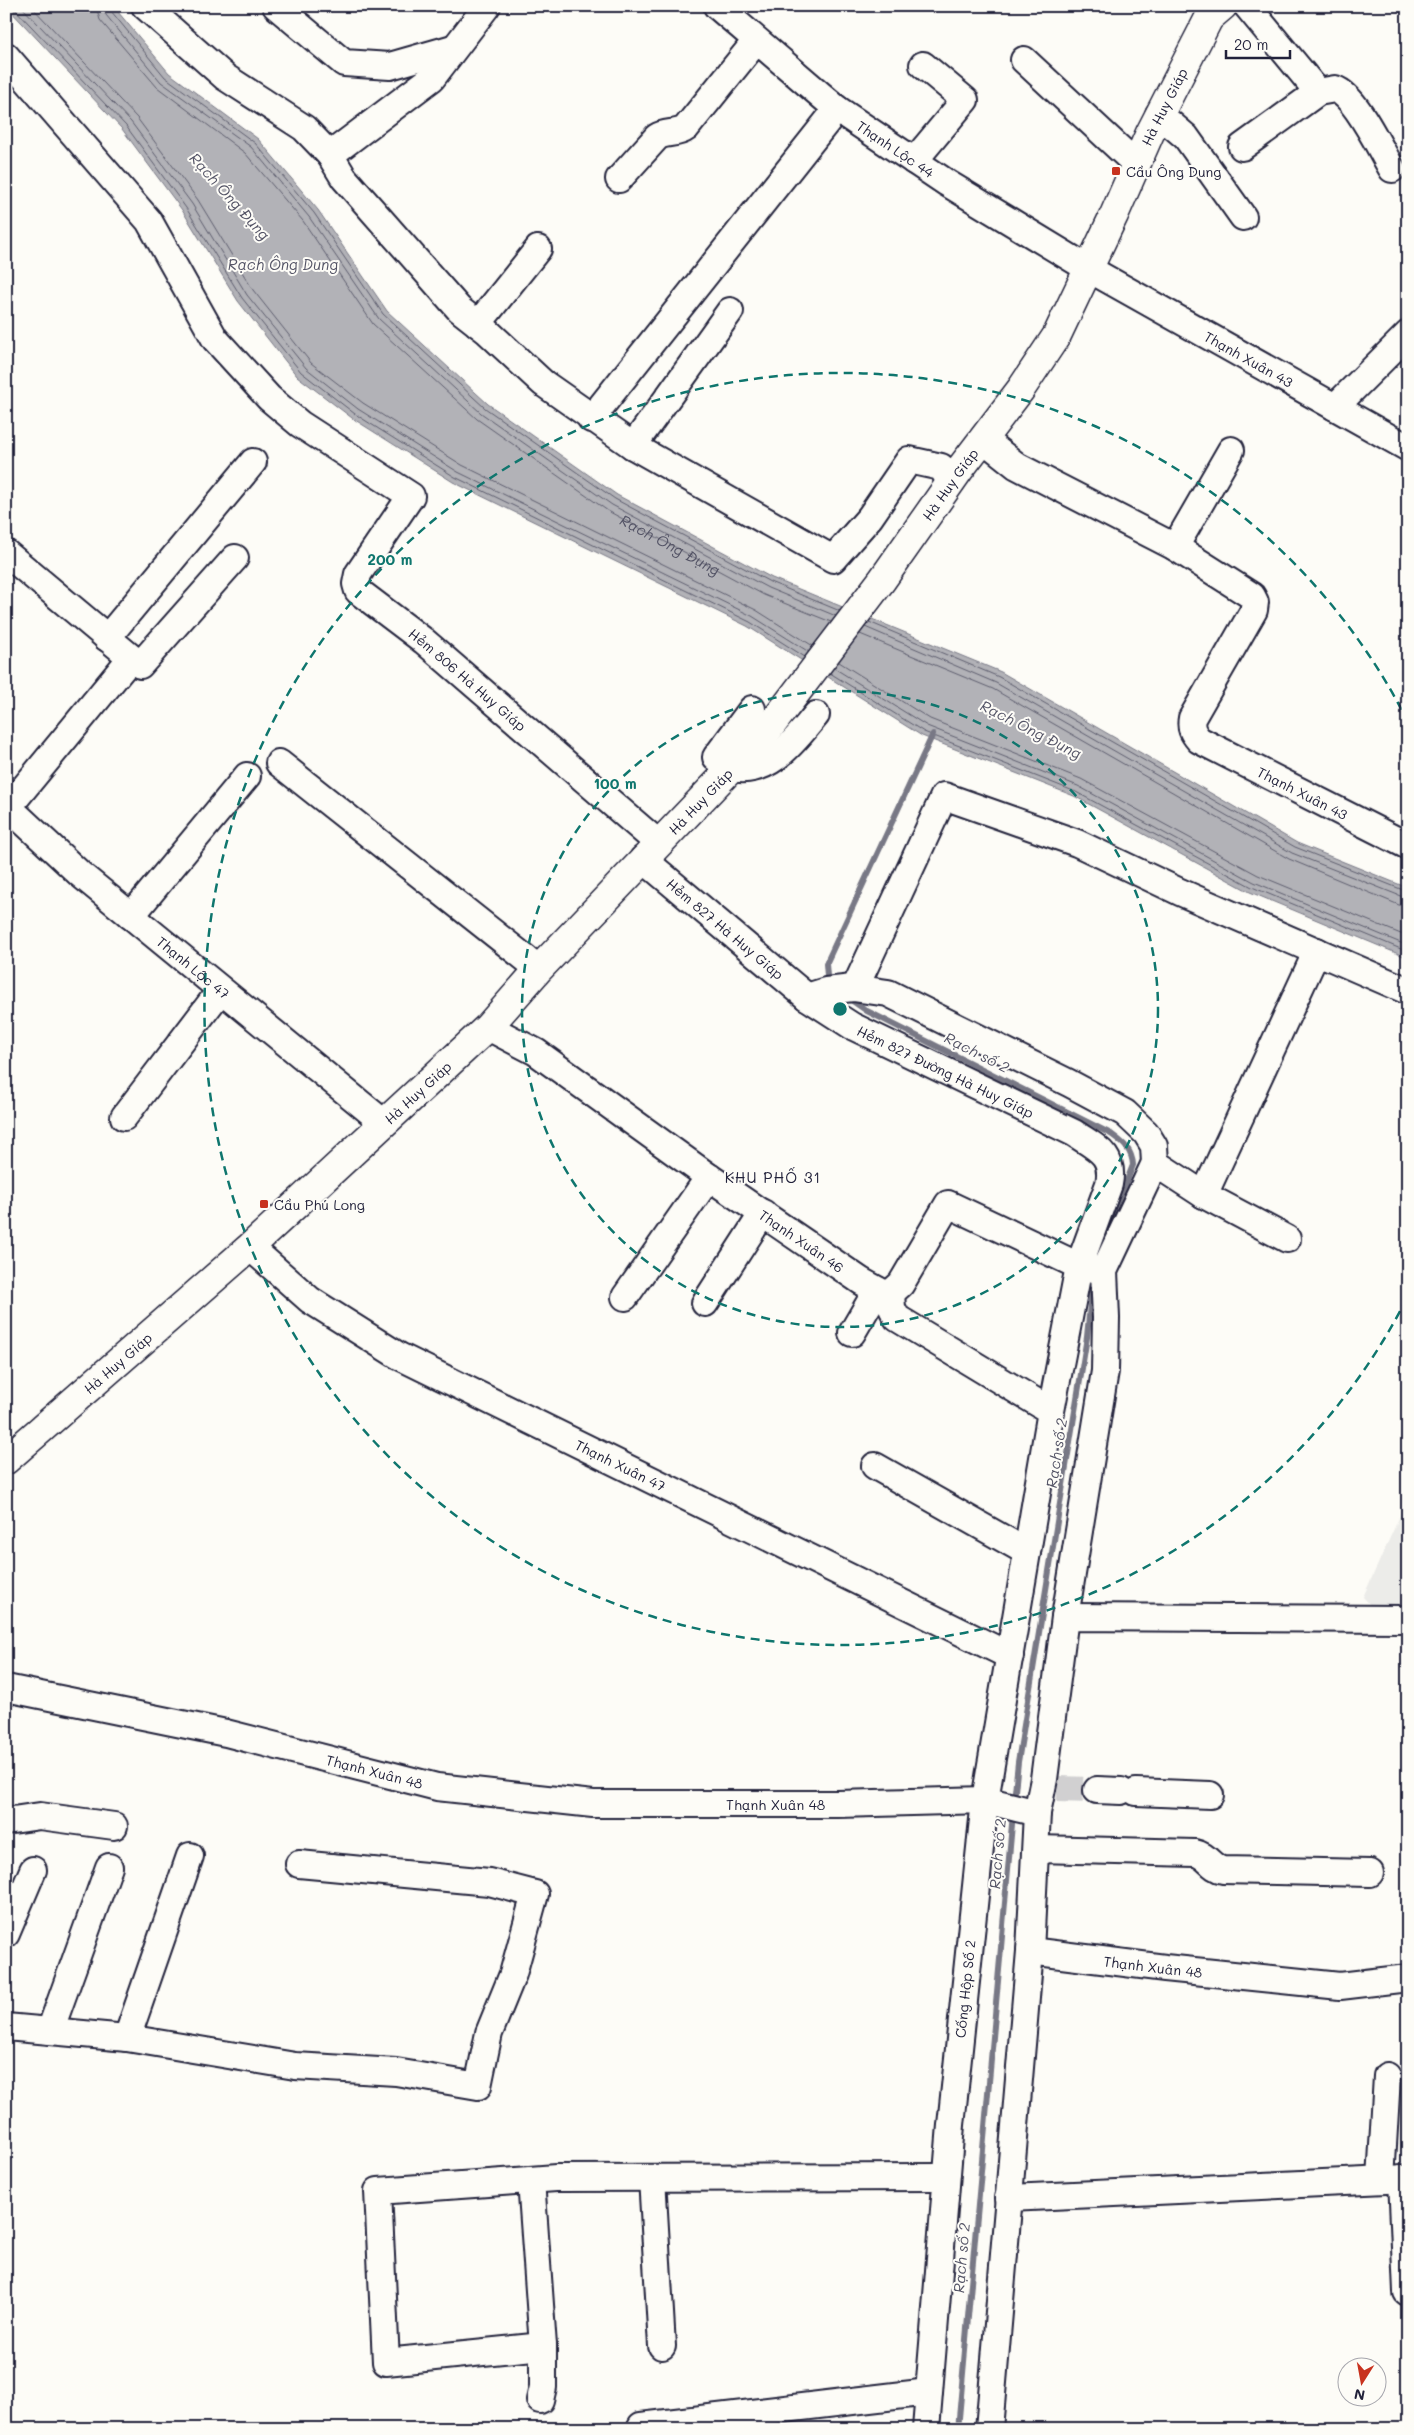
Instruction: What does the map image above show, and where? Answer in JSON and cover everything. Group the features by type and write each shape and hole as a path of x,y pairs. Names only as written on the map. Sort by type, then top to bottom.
{"main road":[{"name":"Hà Huy Giáp","path":"6,1460 250,1247 488,1027 539,969 767,731 882,580 951,482 1021,389 1057,335 1159,114 1209,18 1223,6"}],"street":[{"path":"145,6 226,77 304,128 330,155 344,178 459,309 543,384 591,419 633,446 833,559 870,517 909,460 941,467 951,482"},
{"path":"276,6 344,63 390,66 453,48"},
{"path":"330,155 432,78 453,48 487,6"},
{"name":"Thạnh Lộc 44","path":"717,6 837,109 914,161 1089,269"},
{"path":"1247,6 1318,92"},
{"path":"619,179 657,138 664,133 681,132 686,128 756,41"},
{"name":"Hẻm 806 Hà Huy Giáp","path":"6,56 149,221 215,339 269,398 300,424 411,496 358,574 356,584 358,591 424,641 651,851"},
{"path":"1024,60 1136,164"},
{"path":"914,161 965,100 923,64"},
{"path":"1242,147 1318,92 1335,89 1346,96 1392,168"},
{"path":"591,419 837,109"},
{"path":"1159,114 1186,137 1243,217"},
{"path":"478,324 538,249"},
{"name":"Thạnh Xuân 43","path":"1089,269 1408,448"},
{"path":"633,446 730,311"},
{"path":"1336,407 1408,334"},
{"path":"983,439 1017,466 1174,547 1231,450"},
{"path":"107,638 253,462"},
{"name":"Thạnh Xuân 43","path":"1174,547 1252,596 1255,602 1254,610 1192,718 1191,728 1199,740 1408,846"},
{"path":"6,553 140,665 235,558"},
{"path":"7,808 131,658"},
{"path":"752,709 716,758 732,768 760,768 789,747 816,714"},
{"path":"279,763 539,969"},
{"path":"131,916 247,776"},
{"path":"854,988 944,796 1077,843 1180,892 1408,990"},
{"name":"Thạnh Lộc 47","path":"7,808 80,874 384,1124"},
{"name":"Hẻm 827 Hà Huy Giáp","path":"651,851 817,994"},
{"path":"1204,1195 1317,951"},
{"path":"817,994 854,988 888,994 1069,1083 1125,1113 1146,1133 1154,1146 1155,1162 1091,1269 1106,1318 1105,1371 1065,1617 1046,1796 1037,1849 989,2429"},
{"path":"124,1117 220,991"},
{"name":"Hẻm 827 Đường Hà Huy Giáp","path":"817,994 852,1026 1074,1133 1099,1150 1110,1161 1112,1171 1091,1269 1051,1411 1027,1552"},
{"name":"Thạnh Xuân 46","path":"488,1027 536,1052 710,1177 884,1291"},
{"path":"1155,1162 1204,1195 1286,1239"},
{"path":"625,1297 710,1177"},
{"path":"852,1333 884,1291 901,1284 948,1204 1091,1269"},
{"path":"705,1303 763,1213"},
{"name":"Thạnh Xuân 47","path":"250,1247 310,1300 400,1356 1010,1656"},
{"path":"884,1291 897,1318 1051,1411"},
{"path":"875,1466 1027,1552"},
{"name":"Cống Hộp Số 2","path":"926,2429 946,2177 985,1800 1027,1552"},
{"path":"1065,1617 1408,1619"},
{"name":"Thạnh Xuân 48","path":"6,1688 226,1733 437,1787 593,1804 838,1804 985,1800 1046,1796"},
{"path":"1118,1791 1210,1795"},
{"path":"6,1821 40,1816 114,1826"},
{"path":"1037,1849 1195,1853 1204,1856 1215,1867 1223,1870 1370,1873"},
{"path":"127,2038 190,1856"},
{"path":"6,2027 127,2038 295,2066 396,2072 478,2086 488,2033 513,1974 535,1894 489,1882 299,1864"},
{"path":"50,2031 108,1867"},
{"path":"6,1934 33,1870"},
{"name":"Thạnh Xuân 48","path":"1030,1951 1165,1968 1340,1986 1408,1978"},
{"path":"1387,2076 1407,2292"},
{"path":"542,2346 386,2362 378,2191 532,2180 946,2177"},
{"path":"652,2178 662,2346"},
{"path":"1008,2198 1397,2179"},
{"path":"532,2180 542,2346 543,2387 540,2400"},
{"path":"641,2426 929,2392"}],"shaded area":[{"path":"1408,1498 1408,1610 1374,1609 1363,1597"}],"water":[{"name":"Rạch Ông Dung","path":"6,6 113,6 169,73 258,139 318,210 387,311 488,404 617,495 772,578 1001,672 1297,843 1408,888 1408,958 1250,892 1074,796 922,736 747,626 453,482 352,418 297,376 238,301 182,210 122,129"}],"waterway":[{"name":"Rạch số 2","path":"833,983 827,976 826,964 933,734"},
{"name":"Rạch số 2","path":"847,997 867,1011 1111,1134 1126,1147 1131,1155 1133,1165 1096,1260"},
{"name":"Rạch số 2","path":"1014,1801 1018,1762 1087,1337 1093,1274"},
{"name":"Rạch số 2","path":"958,2429 1013,1813"}],"tunnel":[{"path":"1057,1789 1097,1790"}],"place":[{"name":"Cầu Ông Dung","path":"1116,171"},
{"name":"Cầu Phú Long","path":"264,1204"}],"district":[{"name":"KHU PHỐ 31","path":"773,1177"}],"water label":[{"name":"Rạch Ông Đụng","path":"230,196"},
{"name":"Rạch Ông Đụng","path":"670,544"},
{"name":"Rạch Ông Đụng","path":"1031,729"}]}
